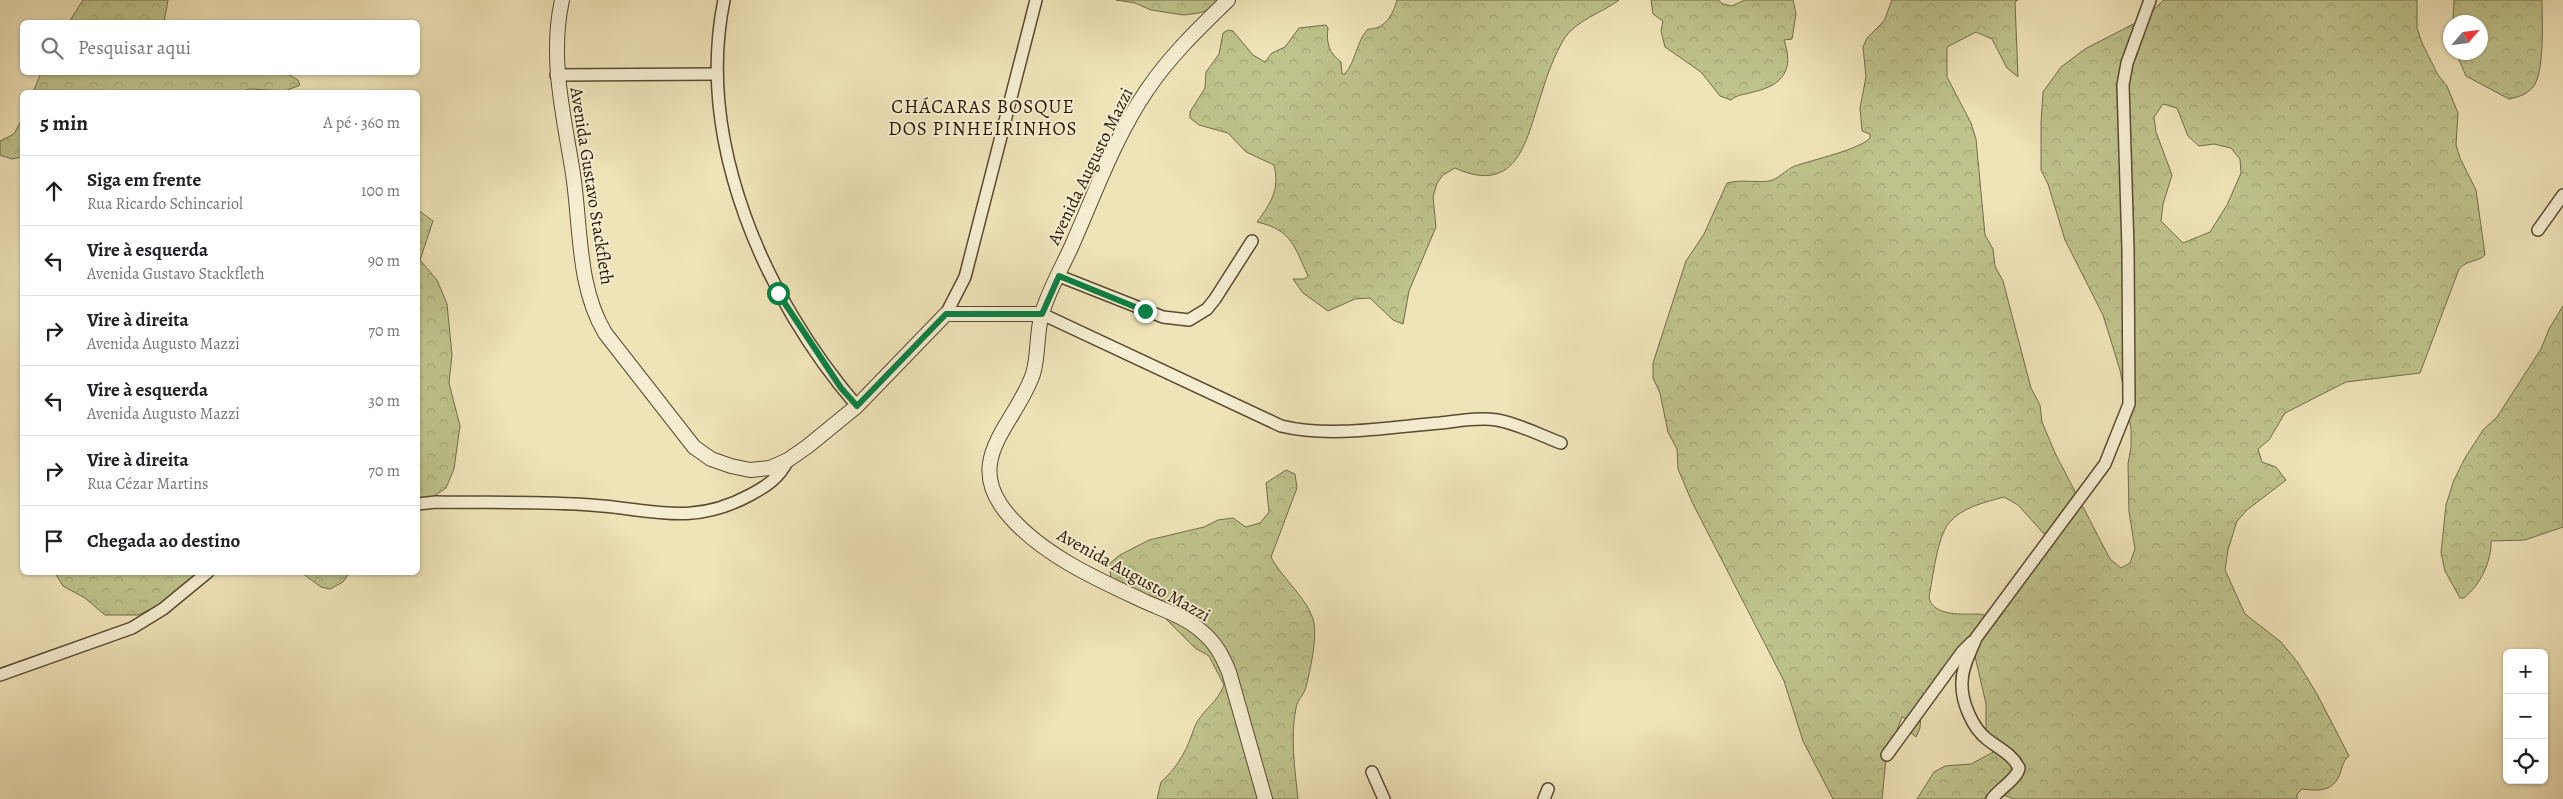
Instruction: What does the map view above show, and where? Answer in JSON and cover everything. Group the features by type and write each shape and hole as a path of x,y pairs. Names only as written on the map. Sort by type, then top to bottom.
{"street":[{"name":"Avenida Gustavo Stackfleth","path":"562,0 556,75 572,174 586,287 598,320 605,333 677,428 694,447 710,459 750,470 770,468 788,460 857,406 946,314"},
{"path":"724,0 716,74 719,112 737,190 764,265 808,338 841,388 857,406"},
{"path":"1036,0 964,277 946,314 1042,314 1281,426 1315,431 1476,419 1497,420 1522,427 1561,443"},
{"name":"Avenida Augusto Mazzi","path":"1228,0 1183,46 1146,91 1125,128 1042,314 1038,353 1033,372 1026,391 995,442 989,460 989,473 993,489 1010,517 1035,541 1064,560 1182,618 1198,628 1211,640 1222,655 1229,672 1265,799"},
{"path":"1887,755 1962,652 1976,638 2105,464 2128,404 2128,249 2123,85 2127,63 2150,0"},
{"path":"556,75 716,74"},
{"path":"2538,230 2563,195"},
{"path":"1059,276 1162,317 1190,320 1207,309 1252,241"},
{"path":"420,504 436,502 591,505 656,514 695,515 740,501 754,493 781,474 788,460"},
{"path":"0,675 132,628 163,609 204,575"},
{"path":"1976,638 1965,664 1962,682 1964,698 1970,716 1986,739 2010,755 2019,768 2016,776 1999,789 1992,799"},
{"path":"1372,772 1384,799"}],"green space":[{"path":"83,0 168,0 164,20 70,20"},
{"path":"1116,0 1236,0 1199,13 1184,15 1151,10 1135,3"},
{"path":"1397,0 1619,0 1582,22 1569,32 1564,39 1549,72 1525,143 1517,158 1507,169 1493,175 1476,175 1455,168 1443,175 1437,183 1433,197 1436,227 1409,291 1403,324 1393,320 1370,298 1355,299 1328,311 1303,293 1293,279 1304,279 1308,276 1295,248 1285,235 1278,230 1257,222 1270,202 1275,189 1276,174 1274,165 1246,152 1228,133 1199,125 1190,118 1190,112 1205,88 1206,72 1219,54 1223,33 1228,30 1233,31 1253,55 1265,62 1272,53 1285,47 1299,28 1326,25 1328,28 1329,47 1341,62 1342,74 1345,74 1352,63 1364,34 1368,29 1379,27 1387,20"},
{"path":"1651,0 1718,0 1723,4 1732,6 1745,0 1793,0 1796,14 1792,39 1784,40 1788,59 1784,74 1779,80 1764,89 1731,100 1720,96 1701,72 1665,47 1661,31 1663,21 1653,14"},
{"path":"1892,0 2018,0 2015,2 2018,77 2007,68 1992,39 1976,32 1947,47 1947,77 1971,123 1976,139 1985,235 1993,249 1995,266 2003,281 2031,388 2040,405 2042,422 2055,453 2110,559 2121,568 2130,563 2135,549 2129,512 2128,464 2131,447 2131,428 2120,370 2103,315 2065,240 2048,184 2041,170 2043,92 2061,67 2085,49 2143,19 2164,0 2417,0 2417,28 2422,43 2438,75 2447,86 2458,113 2456,145 2460,158 2476,190 2485,255 2459,269 2420,373 2346,382 2285,413 2269,440 2258,449 2262,462 2276,467 2286,480 2247,510 2237,521 2228,550 2225,570 2245,614 2281,642 2298,663 2317,694 2349,756 2344,762 2337,780 2329,787 2319,790 2302,789 2297,794 2297,799 2014,799 1995,792 1984,799 1917,799 1934,772 1945,766 1971,764 1999,749 1996,741 1986,729 1986,704 1974,652 1971,648 1921,712 1920,728 1916,737 1910,732 1905,718 1902,717 1886,758 1882,799 1833,799 1803,741 1784,681 1692,502 1678,469 1677,449 1668,432 1660,393 1653,378 1653,363 1686,261 1704,234 1727,183 1772,180 1795,166 1847,150 1870,138 1870,134 1862,131 1860,108 1866,77 1863,47 1867,38 1884,21","holes":["2163,104 2177,108 2188,136 2199,146 2214,144 2231,148 2240,159 2241,173 2227,205 2210,232 2183,243 2161,221 2163,204 2172,175 2156,132 2154,117","2004,497 2018,505 2046,536 1994,618 1980,614 1950,613 1936,608 1931,603 1929,597 1938,548 1945,529 1954,517 1967,509"]},
{"path":"2454,0 2542,0 2541,59 2537,80 2533,87 2522,95 2509,99 2466,76 2459,60 2488,60 2488,15 2453,15"},
{"path":"40,75 289,75 298,80 300,85 288,90 34,90"},
{"path":"20,123 20,157 12,159 0,155 0,141 14,134"},
{"path":"420,211 433,221 420,260"},
{"path":"420,260 437,280 447,304 452,355 449,383 460,426 454,469 446,488 420,506"},
{"path":"2563,306 2563,527 2525,540 2491,541 2489,557 2480,580 2470,593 2464,598 2460,598 2445,571 2441,553 2446,505 2454,480 2465,458 2483,430 2497,417 2541,349 2549,329"},
{"path":"1286,470 1295,474 1297,488 1271,557 1307,606 1315,630 1308,681 1297,705 1294,719 1294,754 1298,799 1157,799 1161,782 1179,762 1197,722 1218,697 1224,685 1209,656 1195,648 1165,618 1111,578 1109,564 1120,555 1149,540 1204,527 1218,520 1233,518 1246,527 1260,523 1269,512 1266,483"},
{"path":"56,575 197,575 157,606 138,615 105,615 85,598 63,586"},
{"path":"305,575 348,575 343,582 330,589 321,587"}],"district":[{"name":"CHÁCARAS BOSQUE DOS PINHEIRINHOS","path":"983,118"}],"route":[{"path":"778,293 841,388 857,406 946,314 1042,314 1059,276 1145,311"}]}
